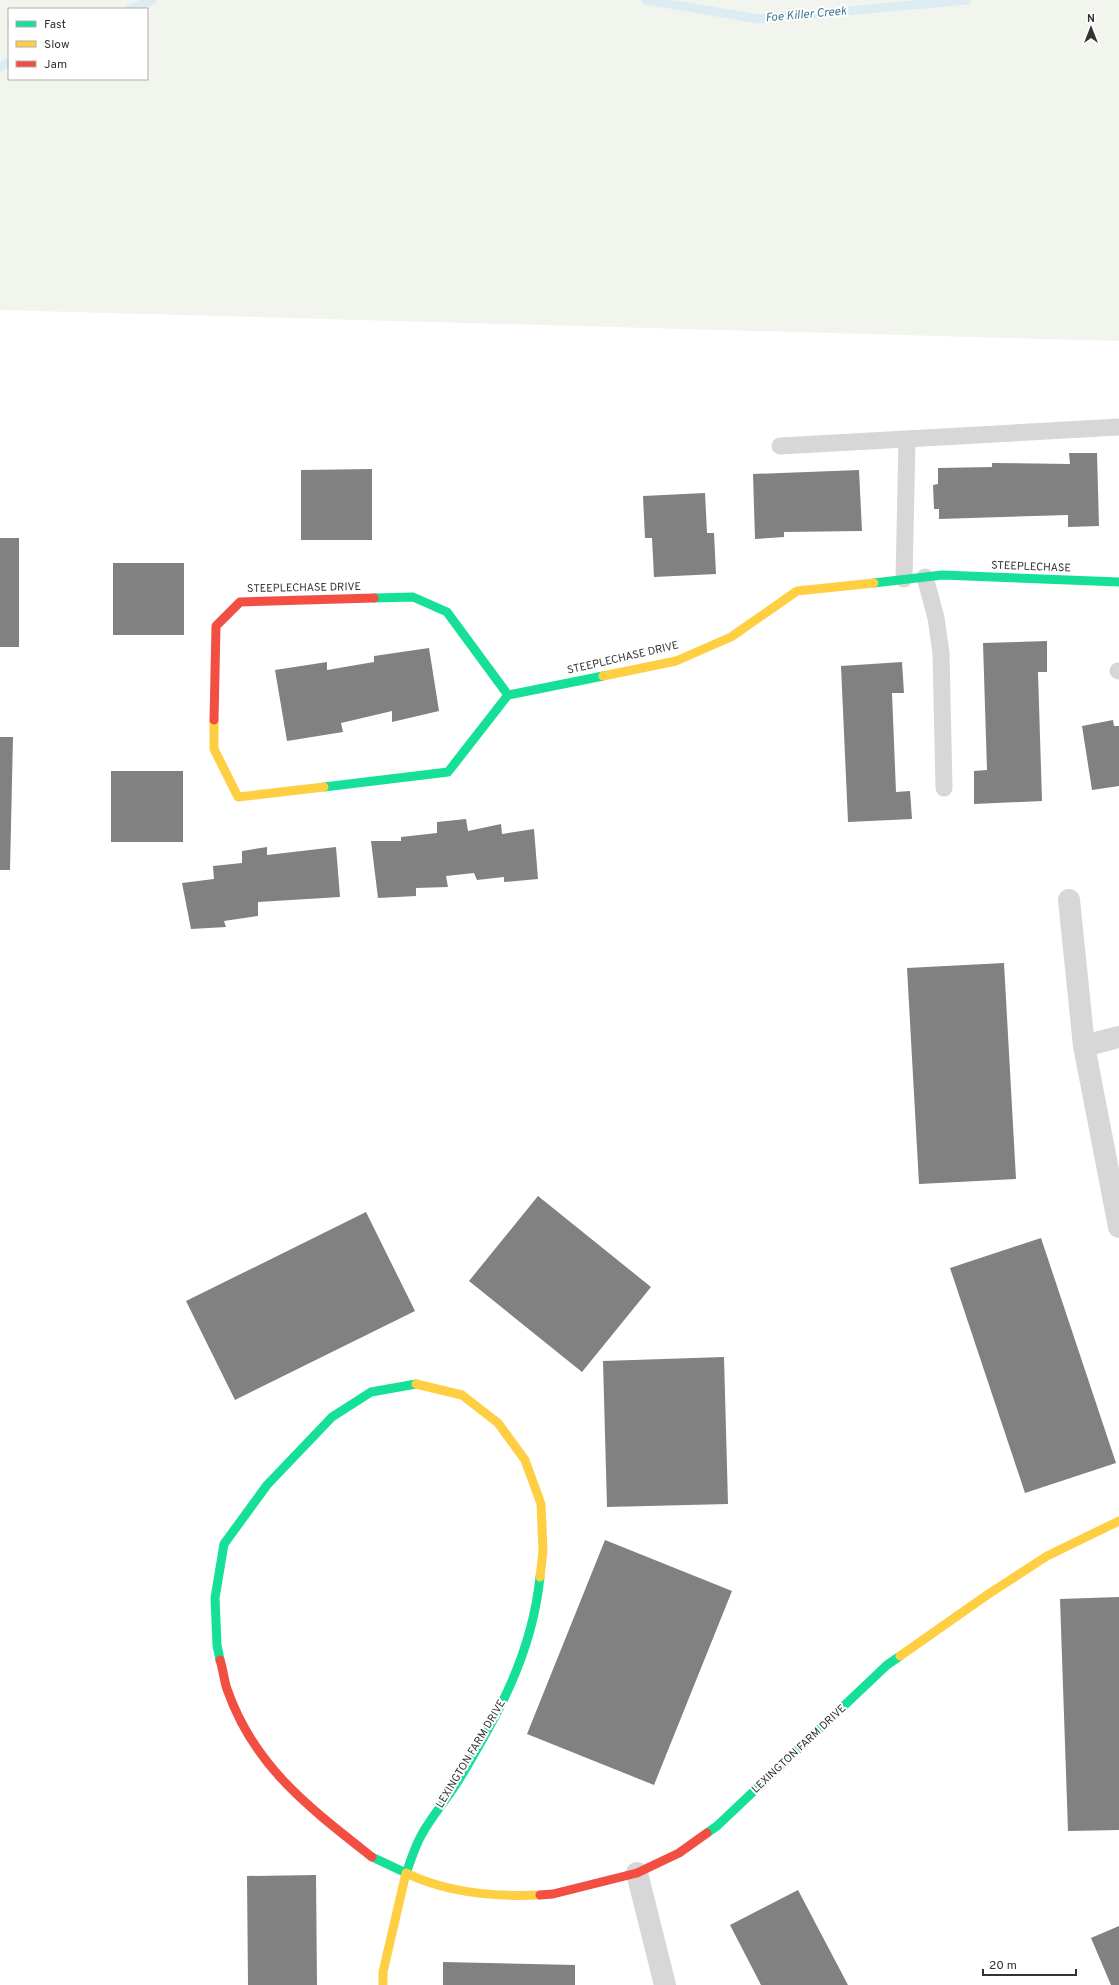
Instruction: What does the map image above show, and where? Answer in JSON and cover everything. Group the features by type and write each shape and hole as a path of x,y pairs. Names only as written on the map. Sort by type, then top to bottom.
{"street":[{"name":"STEEPLECHASE DRIVE","path":"508,695 447,612 413,598 240,602 216,626 214,749 238,797 448,772 508,695 676,661 731,637 797,591 942,575"},
{"name":"STEEPLECHASE","path":"942,575 1119,582"},
{"path":"1069,900 1084,1046 1119,1227"},
{"path":"1084,1046 1119,1037"},
{"name":"LEXINGTON FARM DRIVE","path":"406,1873 422,1834 458,1780 503,1704 528,1642 538,1597 543,1551 541,1504 526,1460 498,1423 462,1395 416,1384 371,1392 332,1417 268,1485 224,1544 215,1598 217,1645 227,1690 246,1732 272,1770 304,1804 374,1859 416,1878 461,1891 507,1896 553,1894 638,1873 679,1852 717,1826 887,1665 1046,1556 1119,1521"},
{"path":"383,1985 383,1972 406,1873"},
{"path":"638,1873 665,1985"}],"lane":[{"path":"780,446 1119,427"},
{"path":"904,579 907,439"},
{"path":"925,577 936,618 941,653 944,788"}],"shaded area":[{"path":"0,0 1119,0 1119,341 0,310"}],"building":[{"path":"1069,453 1097,453 1099,526 1068,527 1068,515 939,519 939,509 934,509 933,485 938,484 938,468 992,467 992,463 1070,464"},
{"path":"372,469 372,540 301,540 301,470"},
{"path":"859,470 862,531 784,532 784,537 755,539 753,474"},
{"path":"705,493 707,533 714,533 716,574 654,577 652,538 645,538 643,496"},
{"path":"0,538 19,538 19,647 0,647"},
{"path":"113,563 184,563 184,635 113,635"},
{"path":"1047,641 1047,672 1038,672 1042,801 974,804 974,771 987,770 983,643"},
{"path":"429,648 439,711 392,722 392,711 341,723 343,732 287,741 275,670 327,662 327,670 374,662 374,656"},
{"path":"902,662 904,693 892,693 896,792 910,791 912,819 848,822 841,666"},
{"path":"1113,720 1114,726 1119,726 1119,786 1092,790 1082,726"},
{"path":"0,737 13,737 10,870 0,870"},
{"path":"111,771 183,771 183,842 111,842"},
{"path":"466,819 468,831 501,824 502,834 534,829 538,879 504,882 504,877 477,880 474,873 446,876 448,887 416,888 416,896 378,898 371,841 401,841 401,837 437,833 437,822"},
{"path":"267,847 267,855 336,847 340,897 258,902 258,916 224,921 226,927 191,929 182,883 214,879 213,866 242,863 242,851"},
{"path":"1004,963 1016,1179 919,1184 907,968"},
{"path":"538,1196 651,1287 582,1372 469,1281"},
{"path":"366,1212 415,1311 235,1400 186,1301"},
{"path":"1041,1238 1116,1463 1025,1493 950,1268"},
{"path":"724,1357 728,1504 607,1507 603,1361"},
{"path":"605,1540 732,1591 654,1785 527,1734"},
{"path":"1119,1597 1119,1830 1068,1831 1060,1599"},
{"path":"316,1875 317,1985 248,1985 247,1876"},
{"path":"798,1890 848,1985 761,1985 730,1925"},
{"path":"1119,1926 1119,1985 1111,1985 1091,1938"},
{"path":"443,1962 575,1965 575,1985 443,1985"}],"waterway":[{"name":"Foe Killer Creek","path":"132,8 152,0"},
{"name":"Foe Killer Creek","path":"646,0 759,19 967,0"},
{"name":"Foe Killer Creek","path":"0,67 8,63"}],"traffic: fast":[{"path":"874,583 942,575 1119,582"},
{"path":"374,598 413,597 447,612 508,695 603,676"},
{"path":"324,787 448,772 508,695"},
{"path":"220,1660 217,1645 215,1598 224,1544 267,1485 332,1417 371,1392 416,1384"},
{"path":"372,1857 406,1873 422,1834 456,1785 488,1730 512,1682 530,1632 540,1577"},
{"path":"707,1833 717,1826 887,1665 900,1656"}],"traffic: slow":[{"path":"603,676 676,661 731,637 797,591 874,583"},
{"path":"214,720 214,749 238,797 324,787"},
{"path":"416,1384 462,1395 498,1423 525,1460 541,1504 543,1551 540,1577"},
{"path":"900,1656 987,1595 1047,1556 1119,1521"},
{"path":"383,1985 383,1972 406,1873 438,1885 472,1892 506,1895 540,1895"}],"traffic: jam":[{"path":"214,720 216,626 240,602 374,598"},
{"path":"220,1660 227,1689 238,1717 268,1764 306,1803 372,1857"},
{"path":"540,1895 553,1894 637,1873 679,1853 707,1833"}]}
